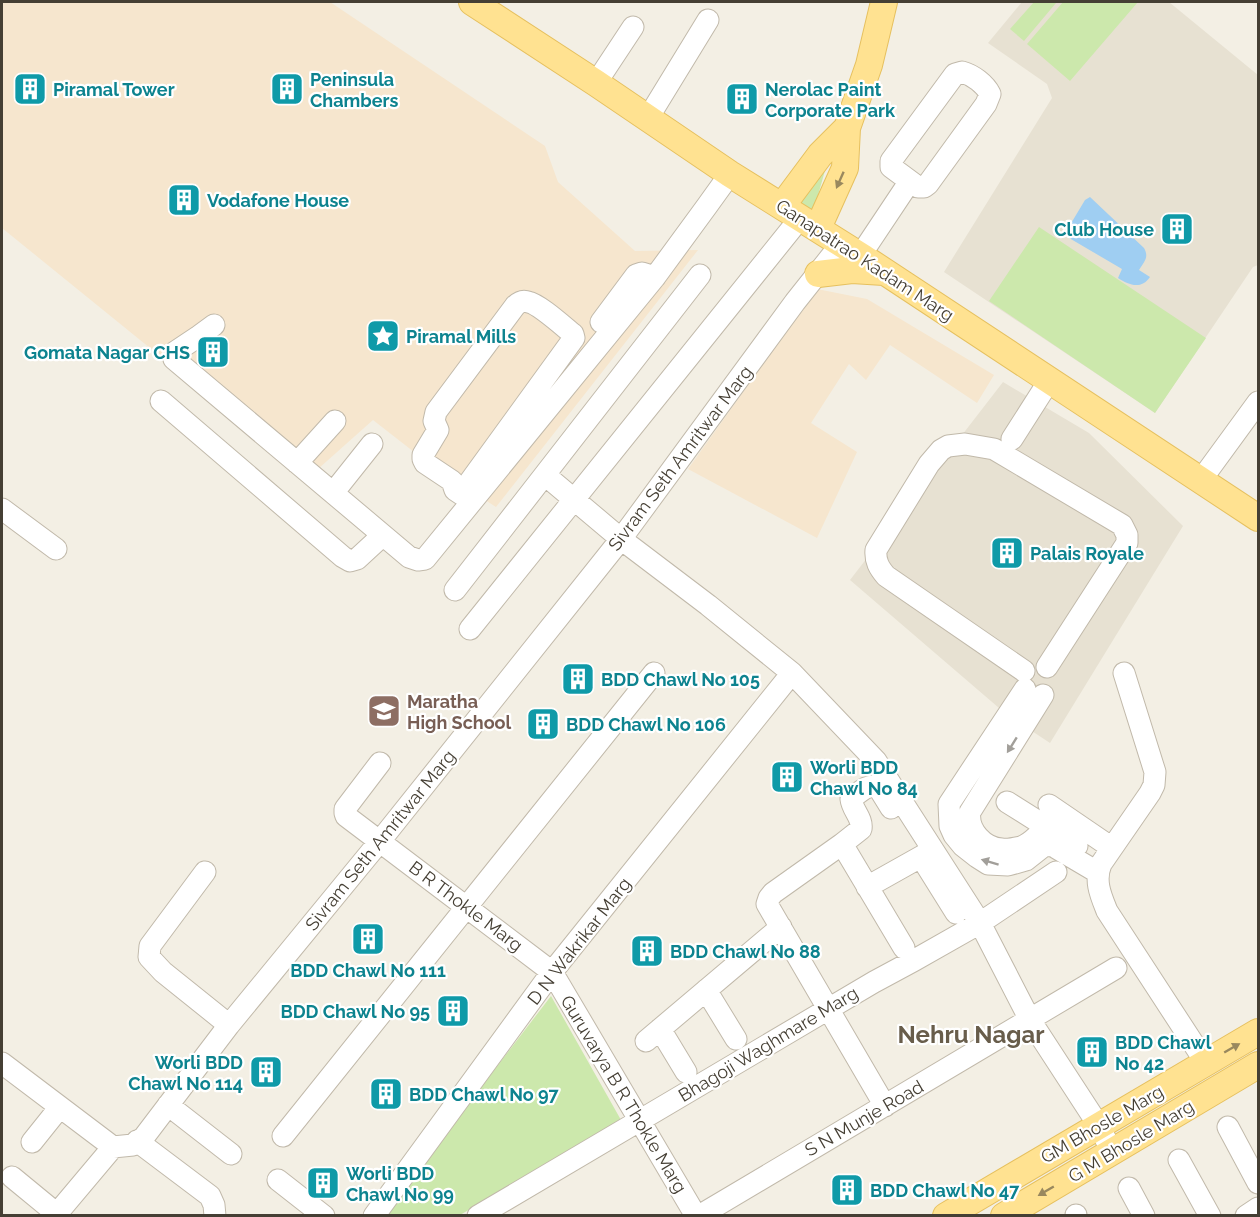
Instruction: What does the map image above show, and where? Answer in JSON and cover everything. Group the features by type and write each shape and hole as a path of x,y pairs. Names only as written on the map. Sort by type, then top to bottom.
{"main road":[{"name":"Ganapatrao Kadam Marg","path":"472,2 730,174 851,250 1201,480 1254,508"},
{"path":"800,217 845,168 847,128 869,65 884,2"},
{"path":"800,217 820,154 847,128"},
{"path":"818,274 852,270 884,272"},
{"name":"GM Bhosle Marg","path":"946,1215 1258,1032"},
{"name":"G M Bhosle Marg","path":"1002,1215 1258,1065"}],"street":[{"path":"648,118 708,20"},
{"path":"596,83 633,27"},
{"path":"967,73 986,87 990,94 986,104 928,184 918,187 910,180 891,167 891,161 955,74 967,73"},
{"path":"214,325 174,352 174,359 409,556 418,560 425,559 654,277 730,174"},
{"name":"Sivram Seth Amritwar Marg","path":"137,1142 144,1137 229,1025 380,841 621,539 818,274 851,250 910,180"},
{"path":"470,629 800,217"},
{"path":"461,494 574,338 573,334 531,302 520,302 515,306 436,412 434,421 438,430 423,455 425,463 452,481 455,490 461,494 468,497 474,495 632,279 642,273 654,277"},
{"path":"455,590 700,275"},
{"path":"1012,439 1049,381"},
{"path":"161,401 343,557 350,561 357,560 384,535"},
{"path":"1201,480 1258,402"},
{"path":"297,463 335,422"},
{"path":"333,493 372,444"},
{"path":"1047,667 1127,543 1127,535 1122,525 994,449 965,444 948,446 941,450 929,464 876,550 878,566 886,576 1031,685 1050,690 1054,682 1052,674 1047,667 1039,664 1030,665 1031,685 969,816 979,838 1003,850 1032,842 1044,830 1053,831"},
{"path":"545,475 621,539 792,673 876,760 980,922 1030,1020 1099,1126 1112,1152"},
{"path":"2,509 56,549"},
{"path":"283,1136 654,673"},
{"name":"D N Wakrikar Marg","path":"374,1215 552,972 792,673"},
{"path":"1124,673 1155,772 1155,785 1104,861 1098,887 1107,911 1206,1063"},
{"path":"1031,685 949,804 950,826 963,846 988,864 1008,865 1026,860 1045,845 1104,861"},
{"name":"B R Thokle Marg","path":"380,763 345,809 346,816 552,972"},
{"path":"885,1106 767,904 769,898 861,829 861,822 851,799 873,784 878,786 956,913"},
{"path":"1007,802 1104,861"},
{"path":"1048,805 1104,861"},
{"path":"842,844 904,948"},
{"path":"867,887 922,856"},
{"path":"206,872 150,946 149,957 163,972 229,1025"},
{"name":"Bhagoji Waghmare Marg","path":"478,1215 980,922 1056,872"},
{"path":"686,1072 653,1035 781,927"},
{"name":"S N Munje Road","path":"697,1215 1116,968"},
{"name":"Guruvarya B R Thokle Marg","path":"552,972 697,1215"},
{"path":"706,990 736,1039"},
{"path":"2,1063 113,1147"},
{"path":"168,1105 231,1154"},
{"path":"32,1142 60,1107"},
{"path":"1228,1127 1258,1183"},
{"path":"7,1180 51,1215 113,1147 133,1145 137,1142 210,1196 215,1215"},
{"path":"1179,1160 1210,1215"},
{"path":"278,1180 324,1215"},
{"path":"1129,1188 1144,1215"},
{"path":"988,1191 1002,1215"},
{"path":"1245,1215 1258,1208"}],"shaded area":[{"name":"Piramal Mills","path":"2,2 330,2 545,146 558,182 635,251 698,250 496,507 432,466 373,420 309,477 2,228"},
{"path":"1022,2 1169,2 1258,75 1258,265 1253,267 1155,413 944,272 1052,98 1047,84 988,43"},
{"path":"817,289 867,299 994,375 977,403 890,345 866,380 849,364 811,423 857,452 817,538 688,469"},
{"path":"1003,382 1089,433 1183,526 1050,743 1006,714 850,580"}],"green space":[{"path":"1034,2 1056,3 1024,41 1010,29"},
{"path":"1063,2 1138,2 1070,81 1027,44"},
{"path":"826,167 813,213 792,201"},
{"path":"1039,227 1206,338 1155,413 989,301"},
{"path":"551,996 621,1120 460,1215 382,1216"}],"water":[{"path":"1090,197 1144,248 1146,257 1139,270 1150,277 1143,284 1126,283 1118,278 1122,269 1064,235 1085,200"}],"place":[{"name":"Piramal Tower","path":"30,89"},
{"name":"Peninsula Chambers","path":"287,89"},
{"name":"Nerolac Paint Corporate Park","path":"742,99"},
{"name":"Vodafone House","path":"184,200"},
{"name":"Club House","path":"1177,229"},
{"name":"Piramal Mills","path":"383,336"},
{"name":"Gomata Nagar CHS","path":"213,352"},
{"name":"Palais Royale","path":"1007,553"},
{"name":"BDD Chawl No 105","path":"578,679"},
{"name":"Maratha High School","path":"384,711"},
{"name":"BDD Chawl No 106","path":"543,724"},
{"name":"Worli BDD Chawl No 84","path":"787,777"},
{"name":"BDD Chawl No 111","path":"368,939"},
{"name":"BDD Chawl No 88","path":"647,951"},
{"name":"BDD Chawl No 95","path":"453,1011"},
{"name":"BDD Chawl No 42","path":"1092,1052"},
{"name":"Worli BDD Chawl No 114","path":"266,1072"},
{"name":"BDD Chawl No 97","path":"386,1094"},
{"name":"Worli BDD Chawl No 99","path":"323,1183"},
{"name":"BDD Chawl No 47","path":"847,1190"}],"district":[{"name":"Nehru Nagar","path":"971,1034"}]}
